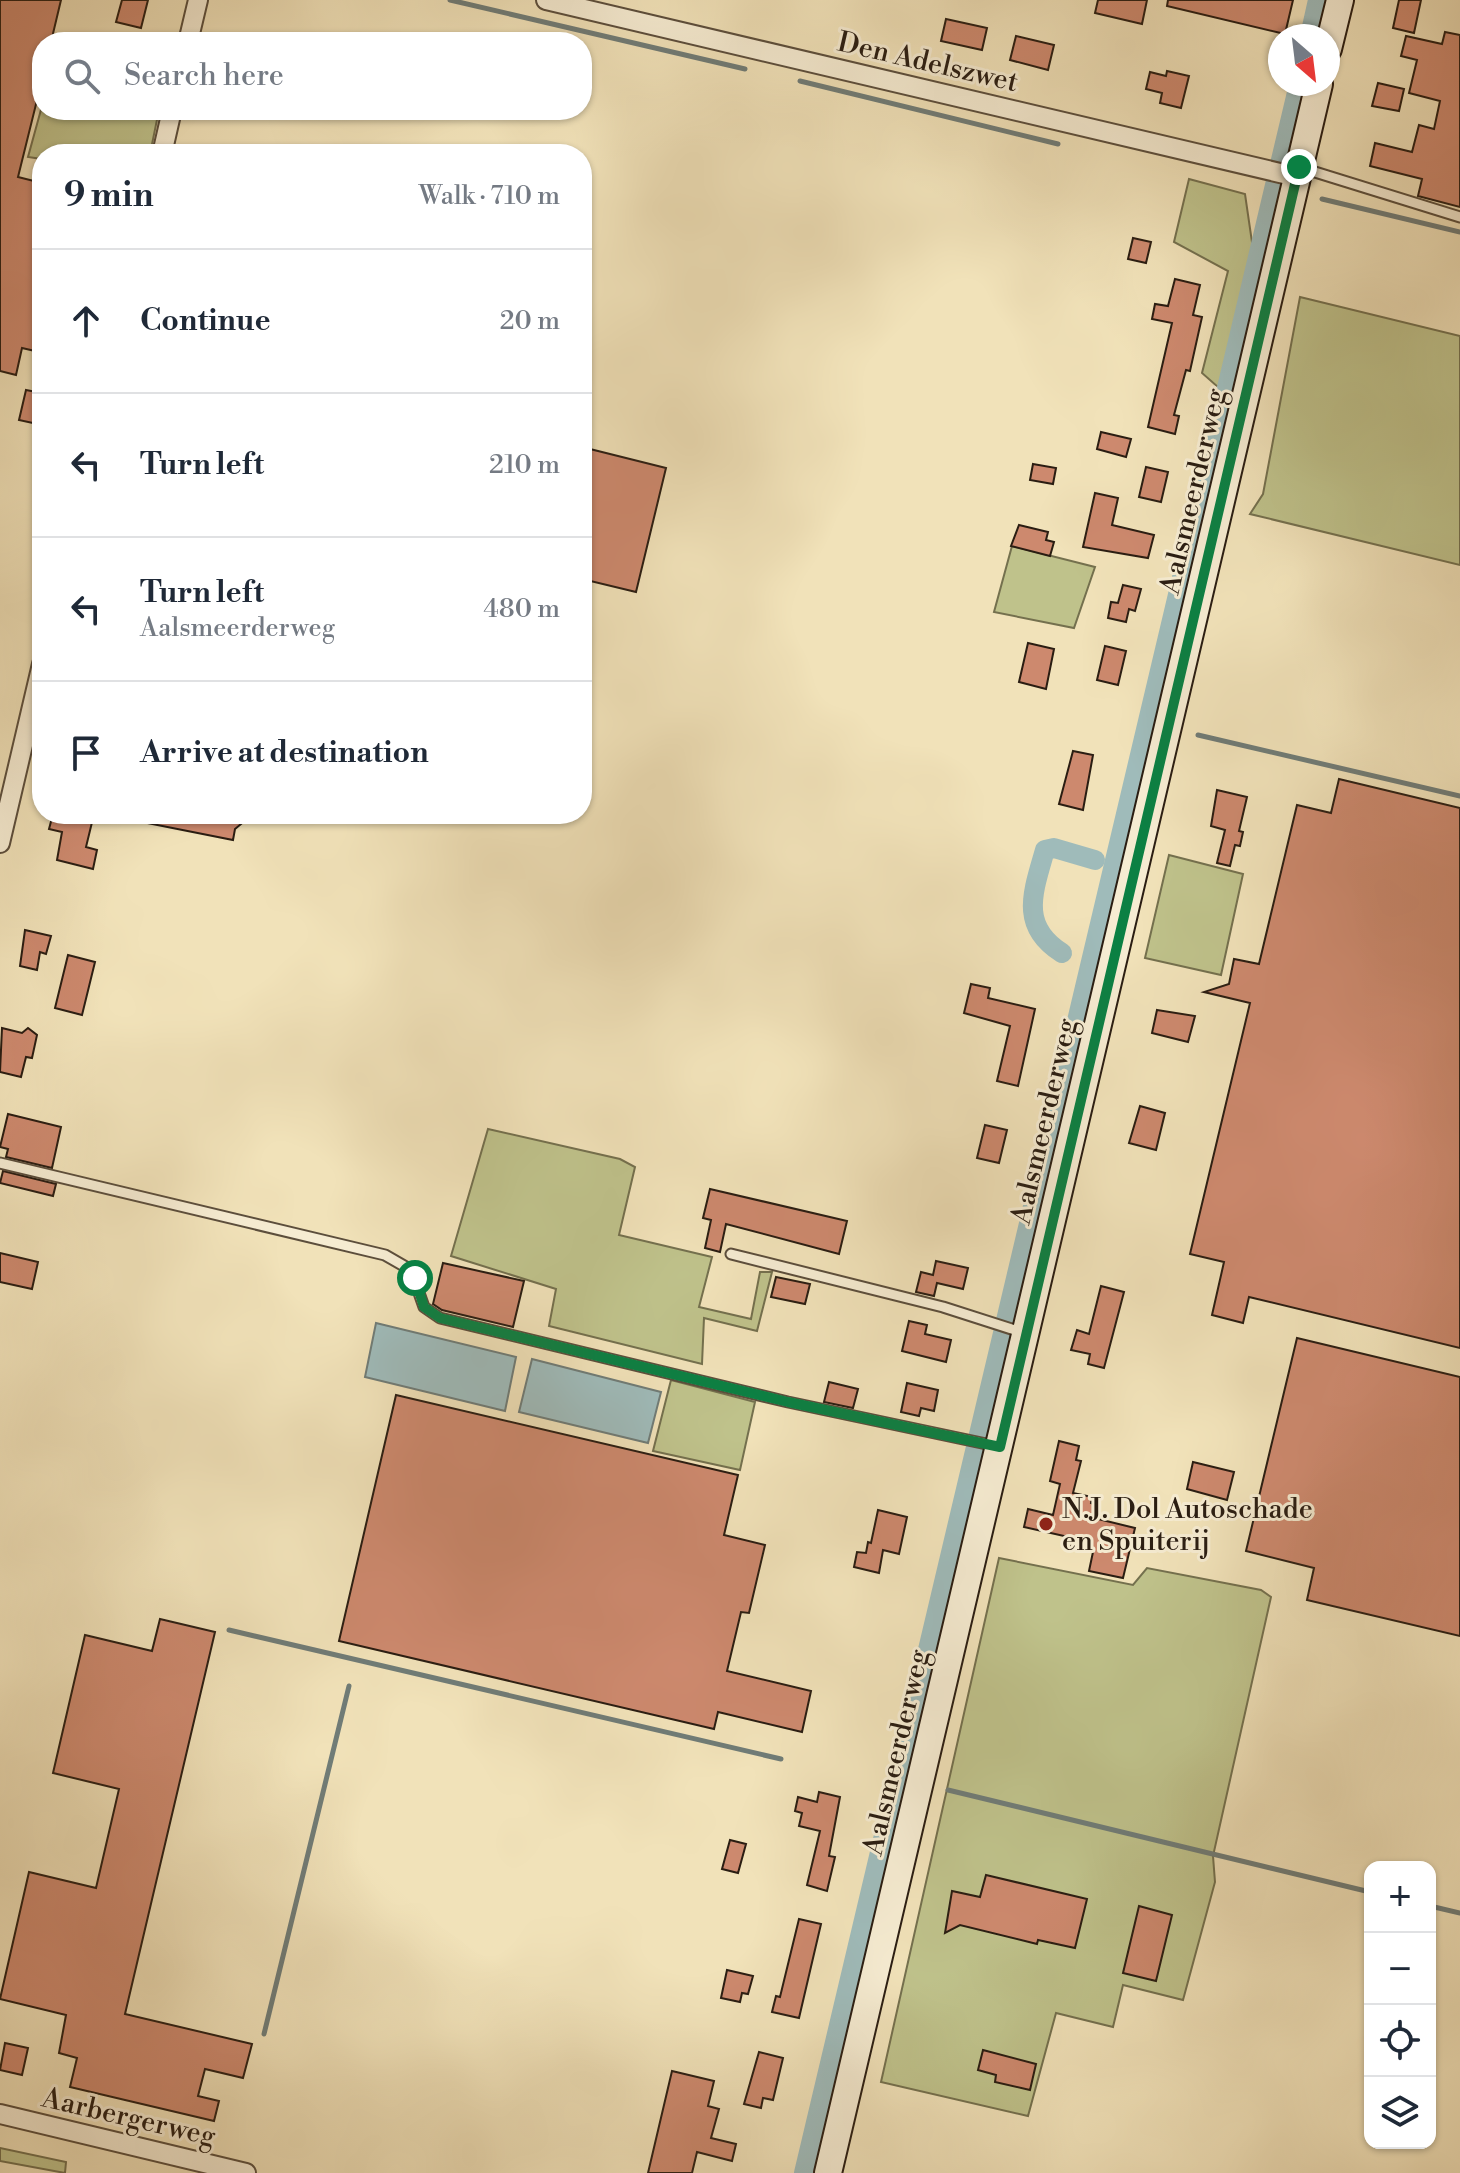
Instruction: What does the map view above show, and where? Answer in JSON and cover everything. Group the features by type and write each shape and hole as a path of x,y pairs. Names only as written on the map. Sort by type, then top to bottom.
{"street":[{"path":"190,32 198,0"},
{"name":"Den Adelszwet","path":"546,0 1285,172"},
{"path":"1334,24 1340,0"},
{"name":"Aalsmeerderweg","path":"828,2173 1285,172 1314,96"},
{"path":"164,144 170,120"},
{"path":"0,843 32,707"},
{"name":"Aarbergerweg","path":"0,2114 204,2168 246,2173"}],"lane":[{"path":"1285,172 1460,217"},
{"path":"0,1163 385,1255 411,1270 424,1307 440,1318 788,1402 994,1446"},
{"path":"731,1254 943,1307 1018,1331"}],"green space":[{"path":"38,120 157,120 152,144 32,144 32,158 28,157"},
{"path":"1189,179 1245,194 1253,249 1219,388 1202,373 1228,271 1174,242"},
{"path":"1300,297 1460,336 1460,565 1250,514 1263,494"},
{"path":"1012,546 1095,567 1074,628 994,612"},
{"path":"1169,855 1243,874 1221,975 1145,958"},
{"path":"488,1129 620,1159 635,1167 619,1235 712,1257 699,1307 751,1319 760,1272 772,1272 757,1331 704,1318 702,1364 549,1326 556,1289 451,1256"},
{"path":"671,1380 755,1402 740,1470 653,1451"},
{"path":"999,1558 1133,1585 1147,1568 1261,1590 1271,1597 1213,1856 1215,1882 1183,2000 1123,1985 1113,2027 1056,2013 1028,2116 881,2082"},
{"path":"0,2148 66,2162 65,2173 0,2161"}],"water":[{"path":"376,1323 516,1357 505,1411 365,1377"},
{"path":"532,1359 661,1392 648,1443 519,1412"}],"building":[{"path":"0,0 61,0 53,32 32,32 32,120 18,177 32,180 32,350 22,348 16,375 0,371"},
{"path":"122,0 148,0 141,28 116,22"},
{"path":"1098,0 1147,0 1142,24 1095,13"},
{"path":"1168,0 1293,0 1287,24 1268,24 1268,30 1167,6"},
{"path":"1399,0 1421,0 1414,33 1393,28"},
{"path":"946,19 987,28 982,50 941,41"},
{"path":"1445,32 1460,35 1460,207 1418,196 1422,179 1370,166 1375,143 1412,152 1419,125 1434,129 1440,101 1409,93 1417,60 1401,56 1406,36 1442,44"},
{"path":"1016,36 1054,45 1048,70 1010,60"},
{"path":"1167,71 1189,76 1181,108 1160,103 1162,93 1146,89 1150,72 1166,76"},
{"path":"1378,83 1404,89 1399,111 1372,106"},
{"path":"1133,238 1151,242 1146,263 1128,259"},
{"path":"1175,279 1200,285 1193,315 1202,317 1190,371 1186,370 1174,415 1179,416 1175,434 1148,427 1172,323 1152,319 1155,304 1168,306"},
{"path":"26,390 32,391 32,423 19,420"},
{"path":"1101,432 1131,439 1126,457 1097,449"},
{"path":"592,450 666,468 636,592 592,581"},
{"path":"1033,464 1056,468 1053,484 1030,480"},
{"path":"1146,467 1168,472 1161,502 1139,497"},
{"path":"1095,493 1118,498 1112,525 1154,535 1148,558 1083,547"},
{"path":"1019,525 1048,532 1046,540 1054,542 1050,556 1011,546"},
{"path":"1123,585 1141,589 1135,611 1129,609 1126,622 1108,618 1111,602 1118,603"},
{"path":"1028,643 1054,649 1046,689 1019,682"},
{"path":"1105,646 1126,651 1118,685 1097,680"},
{"path":"1073,751 1093,755 1083,810 1059,804"},
{"path":"1339,779 1460,808 1460,1348 1249,1297 1243,1323 1212,1315 1224,1262 1190,1254 1250,1003 1204,992 1229,984 1234,959 1259,964 1297,805 1331,813"},
{"path":"1217,790 1247,797 1239,831 1243,832 1240,846 1235,845 1230,866 1217,863 1225,830 1211,826"},
{"path":"50,824 92,824 86,847 97,850 93,869 57,860 62,832 49,829"},
{"path":"152,824 241,824 235,829 233,840"},
{"path":"25,930 51,936 46,954 40,952 37,970 20,966"},
{"path":"68,955 95,962 82,1015 55,1008"},
{"path":"971,984 990,988 988,998 1035,1009 1018,1086 997,1081 1010,1026 964,1013"},
{"path":"1157,1010 1195,1016 1188,1042 1152,1033"},
{"path":"2,1028 22,1033 28,1028 37,1035 32,1058 26,1057 21,1077 0,1072"},
{"path":"1140,1106 1165,1113 1156,1150 1129,1143"},
{"path":"8,1114 61,1127 52,1168 6,1157 8,1149 0,1147"},
{"path":"985,1125 1007,1130 999,1163 977,1158"},
{"path":"3,1171 56,1184 53,1196 0,1183"},
{"path":"710,1189 847,1221 839,1254 726,1224 720,1252 705,1248 711,1220 703,1218"},
{"path":"0,1253 38,1262 32,1289 0,1282"},
{"path":"936,1261 968,1268 963,1289 937,1283 934,1296 916,1292 921,1272 933,1275"},
{"path":"443,1263 524,1281 513,1327 442,1310 433,1304"},
{"path":"776,1277 810,1284 805,1304 771,1297"},
{"path":"1101,1286 1124,1292 1104,1368 1088,1364 1090,1354 1071,1350 1077,1330 1089,1334"},
{"path":"909,1321 927,1325 925,1334 951,1340 946,1362 902,1351"},
{"path":"1297,1338 1460,1377 1460,1636 1307,1600 1314,1568 1246,1551"},
{"path":"829,1382 858,1389 853,1408 824,1402"},
{"path":"907,1383 938,1390 934,1411 921,1408 919,1416 901,1412"},
{"path":"396,1395 738,1475 724,1535 765,1545 749,1613 741,1612 727,1671 811,1691 802,1732 718,1712 714,1729 339,1641"},
{"path":"1059,1441 1079,1446 1076,1460 1081,1461 1073,1493 1092,1497 1091,1503 1097,1505 1094,1518 1135,1528 1123,1578 1089,1571 1093,1552 1071,1547 1073,1538 1024,1527 1028,1509 1053,1515 1060,1484 1050,1481"},
{"path":"1193,1462 1234,1472 1227,1500 1187,1489"},
{"path":"878,1510 907,1517 899,1554 883,1550 879,1573 854,1567 857,1552 866,1553 868,1542 871,1543"},
{"path":"160,1619 215,1632 125,2014 252,2044 243,2078 205,2069 198,2096 219,2101 214,2121 70,2087 77,2058 59,2053 66,2015 0,1999 29,1872 96,1888 119,1789 53,1773 85,1635 152,1651"},
{"path":"819,1792 840,1797 829,1856 835,1857 827,1891 807,1885 820,1831 799,1826 802,1813 795,1811 798,1797 817,1802"},
{"path":"730,1840 746,1844 738,1873 722,1869"},
{"path":"986,1875 1087,1899 1075,1948 1038,1940 1037,1944 960,1925 945,1933 952,1891 980,1897"},
{"path":"1139,1906 1172,1915 1156,1981 1123,1973"},
{"path":"799,1919 821,1924 799,2018 772,2012 776,1996 780,1997"},
{"path":"727,1970 753,1976 748,1994 742,1993 740,2002 721,1998"},
{"path":"5,2043 28,2048 22,2075 0,2070"},
{"path":"983,2050 1036,2064 1030,2090 995,2082 996,2075 978,2070"},
{"path":"759,2052 783,2058 773,2100 763,2098 761,2108 744,2104"},
{"path":"672,2071 714,2081 708,2106 719,2109 711,2138 736,2144 732,2161 697,2152 692,2173 648,2173"}],"waterway":[{"path":"450,0 587,32"},
{"path":"1313,24 1318,0"},
{"path":"592,33 745,69"},
{"path":"800,81 1058,144"},
{"path":"804,2173 1296,96"},
{"path":"1322,199 1460,232"},
{"path":"1198,735 1460,796"},
{"path":"1062,953 1048,943 1035,920 1034,894 1045,850 1054,848 1095,860"},
{"path":"229,1630 781,1759"},
{"path":"264,2034 349,1686"},
{"path":"948,1790 1364,1891"},
{"path":"1436,1907 1460,1913"}],"place":[{"name":"N.J. Dol Autoschade en Spuiterij","path":"1046,1524"}],"route":[{"path":"415,1278 424,1307 440,1318 788,1402 1000,1447 1299,167"}]}
